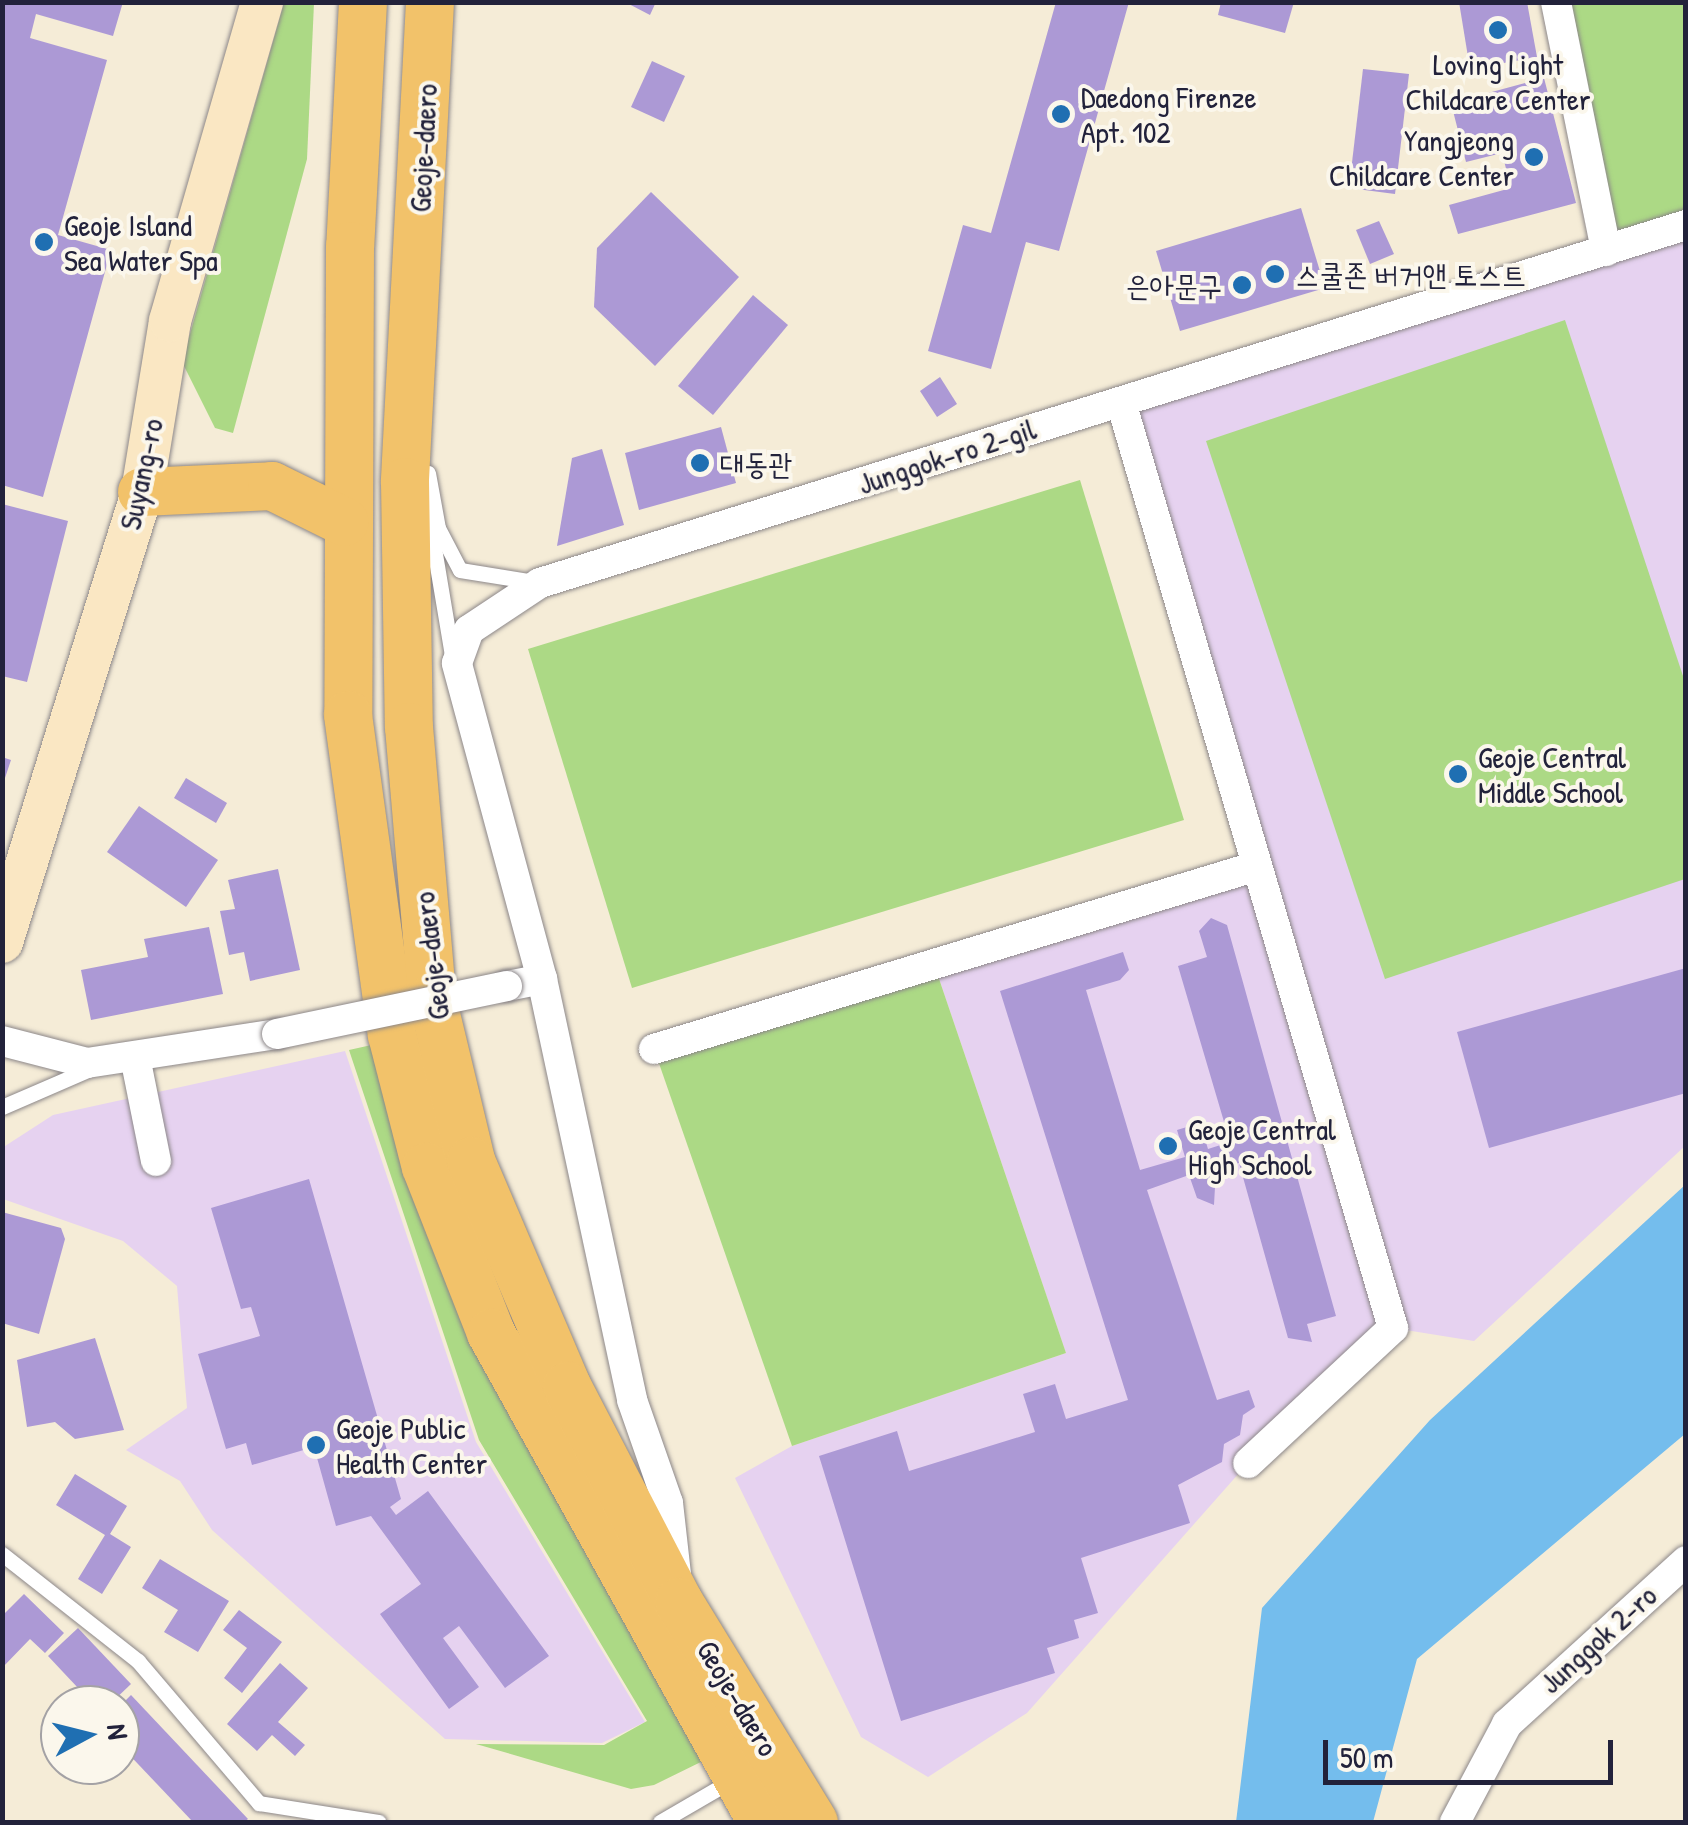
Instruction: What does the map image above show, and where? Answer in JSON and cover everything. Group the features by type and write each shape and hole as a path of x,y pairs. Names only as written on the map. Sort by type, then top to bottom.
{"main road":[{"name":"Geoje-daero","path":"363,2 345,522 348,715 392,1035 426,1168 491,1334 734,1779 762,1822"},
{"name":"Geoje-daero","path":"430,2 414,314 408,727 432,998 471,1161 567,1386 679,1602 814,1822"},
{"path":"142,492 272,486 345,522"}],"street":[{"name":"Suyang-ro","path":"2,942 142,492 170,321 262,2"},
{"path":"1556,2 1606,251"},
{"name":"Junggok-ro 2-gil","path":"540,583 1686,225"},
{"path":"1121,402 1393,1328 1248,1463"},
{"path":"540,583 469,630 458,676 542,979 632,1400 668,1503 679,1602"},
{"path":"654,1050 1257,866"},
{"path":"2,1042 38,1058 124,1059 277,1034 542,979"},
{"path":"124,1059 156,1161"},
{"name":"Junggok 2-ro","path":"1455,1822 1507,1724 1686,1561"}],"lane":[{"path":"414,314 432,380"},
{"name":"Junggok-ro 2-gil","path":"429,451 428,486 460,570 540,583"},
{"path":"428,486 436,592 458,676"},
{"path":"2,1107 124,1059"},
{"path":"2,1554 138,1660 258,1803 379,1822"},
{"path":"660,1822 734,1779"}],"shaded area":[{"path":"1685,225 1685,1146 1474,1341 1393,1328 1248,1463 1027,1713 928,1777 861,1737 735,1478 792,1446 1066,1353 934,964 1257,865 1121,402"},
{"path":"345,1051 476,1442 645,1722 602,1743 445,1739 212,1530 180,1481 126,1450 187,1408 177,1286 123,1241 3,1199 2,1148 53,1115"}],"green space":[{"path":"284,3 314,3 307,159 233,433 215,428 182,362"},
{"path":"1556,3 1685,3 1685,225 1606,251"},
{"path":"1565,320 1685,682 1685,879 1385,979 1206,441"},
{"path":"1080,480 1184,820 632,988 528,649"},
{"path":"934,964 1066,1353 792,1446 654,1049"},
{"path":"385,1042 709,1758 654,1785 631,1789 476,1744 604,1745 647,1721 479,1440 349,1050"}],"water":[{"path":"1685,1185 1685,1434 1417,1659 1373,1822 1236,1822 1262,1608 1430,1420"}],"building":[{"name":"Geoje Island Sea Water Spa","path":"2,2 123,2 113,36 36,14 30,38 107,60 58,235 111,250 43,497 2,485"},
{"path":"625,2 656,2 650,15"},
{"name":"Daedong Firenze Apt. 102","path":"1056,2 1129,2 1059,251 1026,242 991,369 928,351 963,225 991,233"},
{"path":"1221,2 1294,2 1285,33 1218,15"},
{"name":"Loving Light Childcare Center","path":"1459,2 1527,2 1537,57 1470,69"},
{"path":"652,61 685,76 664,122 631,107"},
{"path":"1363,69 1409,74 1395,194 1349,188"},
{"name":"Yangjeong Childcare Center","path":"1544,78 1576,203 1458,234 1449,205 1511,188 1502,153 1466,162 1451,103"},
{"path":"651,192 739,277 655,366 594,307 597,248"},
{"path":"1301,208 1325,288 1180,331 1156,251"},
{"path":"1379,221 1394,254 1370,264 1356,230"},
{"path":"753,295 788,325 713,415 678,386"},
{"path":"940,377 957,404 937,417 920,391"},
{"path":"721,427 736,483 639,510 625,453"},
{"path":"602,449 624,525 557,546 572,458"},
{"path":"2,504 68,521 27,682 2,676"},
{"path":"2,757 11,760 3,784 2,784"},
{"path":"186,778 227,803 216,823 174,798"},
{"path":"139,806 218,860 186,907 107,852"},
{"path":"278,869 300,970 250,981 244,952 229,955 220,911 235,909 228,880"},
{"path":"1211,918 1227,925 1336,1316 1307,1324 1312,1342 1288,1338 1239,1163 1216,1169 1214,1205 1197,1198 1189,1175 1147,1190 1217,1400 1249,1390 1255,1407 1243,1415 1240,1435 1224,1444 1222,1462 1178,1485 1190,1523 1081,1558 1098,1613 1074,1620 1079,1638 1047,1648 1055,1673 901,1721 819,1456 897,1431 909,1471 1035,1432 1023,1394 1055,1384 1066,1419 1128,1400 1000,991 1123,952 1129,970 1120,980 1086,990 1140,1170 1185,1157 1177,1130 1200,1123 1208,1149 1230,1142 1178,966 1207,957 1199,931"},
{"path":"209,927 223,994 91,1020 81,970 148,957 144,939"},
{"path":"1686,968 1686,1093 1489,1148 1457,1032"},
{"name":"Geoje Public Health Center","path":"309,1179 401,1499 390,1507 396,1515 428,1491 549,1656 505,1688 459,1626 443,1638 479,1687 449,1709 380,1614 421,1584 371,1516 336,1526 314,1447 252,1465 246,1443 226,1449 198,1354 260,1336 251,1307 241,1309 211,1208"},
{"path":"2,1212 61,1228 65,1239 39,1334 2,1323"},
{"path":"95,1338 124,1430 75,1439 55,1422 27,1427 17,1360"},
{"path":"75,1474 127,1506 110,1534 131,1547 102,1594 78,1579 105,1535 56,1505"},
{"path":"160,1559 229,1601 198,1652 164,1632 178,1610 142,1588"},
{"path":"24,1594 64,1633 45,1653 30,1639 2,1668 2,1616"},
{"path":"239,1610 282,1642 242,1693 224,1678 247,1648 223,1630"},
{"path":"78,1628 131,1684 75,1685 48,1656"},
{"path":"280,1663 308,1688 278,1722 305,1745 295,1756 272,1735 257,1751 227,1724"},
{"path":"140,1705 248,1819 193,1822 140,1766"}],"place":[{"name":"Loving Light Childcare Center","path":"1498,30"},
{"name":"Daedong Firenze Apt. 102","path":"1061,114"},
{"name":"Yangjeong Childcare Center","path":"1534,157"},
{"name":"Geoje Island Sea Water Spa","path":"44,242"},
{"name":"스쿨존 버거앤 토스트","path":"1275,274"},
{"name":"은아문구","path":"1242,285"},
{"name":"대동관","path":"700,463"},
{"name":"Geoje Central Middle School","path":"1458,774"},
{"name":"Geoje Central High School","path":"1168,1146"},
{"name":"Geoje Public Health Center","path":"316,1445"}]}
